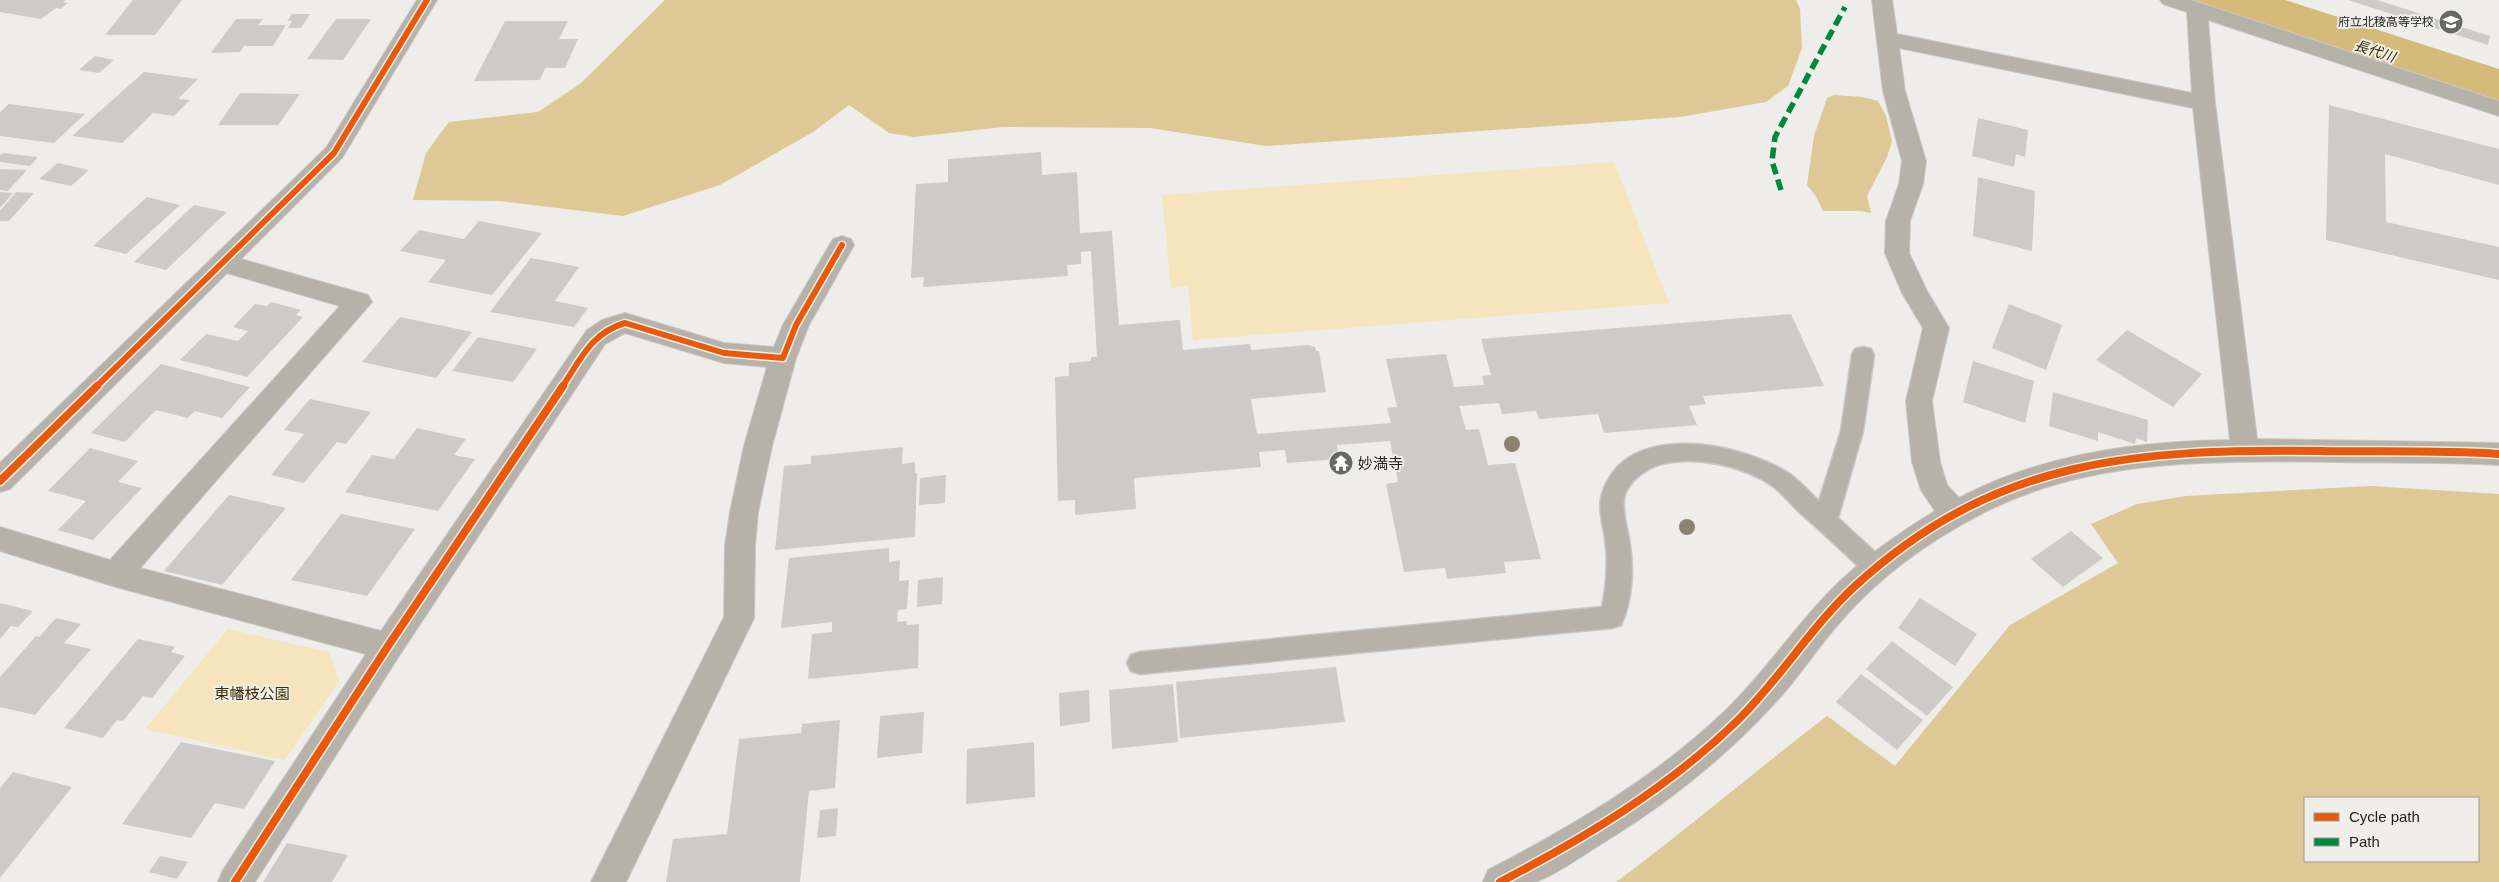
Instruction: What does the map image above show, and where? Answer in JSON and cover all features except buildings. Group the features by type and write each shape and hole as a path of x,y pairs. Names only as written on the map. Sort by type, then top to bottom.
{"street":[{"path":"0,481 334,153 427,0"},
{"path":"1882,0 1894,91 1914,161 1911,184 1898,221 1897,253 1915,293 1936,328 1920,400 1926,462 1935,490 1955,515"},
{"path":"2170,0 2499,109"},
{"path":"2197,10 2204,102 2245,450"},
{"path":"1887,39 2204,102"},
{"path":"608,882 739,618 740,546 744,512 754,462 783,358 796,325 842,245"},
{"path":"116,574 359,302 222,264"},
{"path":"235,882 388,646 596,337 611,327 625,323 724,353 783,358"},
{"path":"1500,882 1561,851 1620,815 1673,776 1721,735 1764,692 1835,606 1898,550 1955,515 2024,483 2070,469 2165,454 2245,450 2499,454"},
{"path":"0,539 116,574 388,646"}],"lane":[{"path":"1825,521 1852,431 1863,355"},
{"path":"1140,663 1612,617 1618,592 1619,566 1612,517 1615,491 1629,470 1643,460 1660,454 1697,454 1747,465 1779,478 1876,568"}],"green space":[{"path":"1614,162 1669,303 1193,340 1188,286 1171,288 1162,195"},
{"name":"東幡枝公園","path":"228,629 329,652 339,681 285,760 145,729"}],"shaded area":[{"path":"665,0 1796,0 1800,9 1802,48 1788,86 1766,102 1680,117 1266,146 1150,128 1003,127 914,137 889,133 849,105 813,132 720,185 623,216 500,201 413,200 426,153 449,122 538,112 581,83"},
{"path":"1834,95 1863,97 1878,101 1886,116 1892,141 1887,157 1867,196 1871,213 1861,211 1823,211 1816,196 1807,185 1814,136 1827,98"},
{"path":"2370,486 2499,494 2499,882 1616,882 1827,716 1895,766 2010,625 2118,563 2091,524 2137,504 2186,496"}],"waterway":[{"name":"長代川","path":"2222,0 2499,92"}],"marked path":[{"path":"1781,190 1772,161 1775,137 1845,7"}],"cycle path":[{"path":"0,481 334,153 427,0"},
{"path":"235,882 388,646 596,337 611,327 625,323 724,353 783,358 796,325 842,245"},
{"path":"1500,882 1607,822 1674,775 1706,749 1765,692 1830,612 1875,568 1922,534 1998,492 2052,473 2086,465 2121,459 2191,452 2262,450 2499,454"}],"place":[{"name":"府立北稜高等学校","path":"2451,22"},
{"name":"妙満寺","path":"1341,463"}]}
